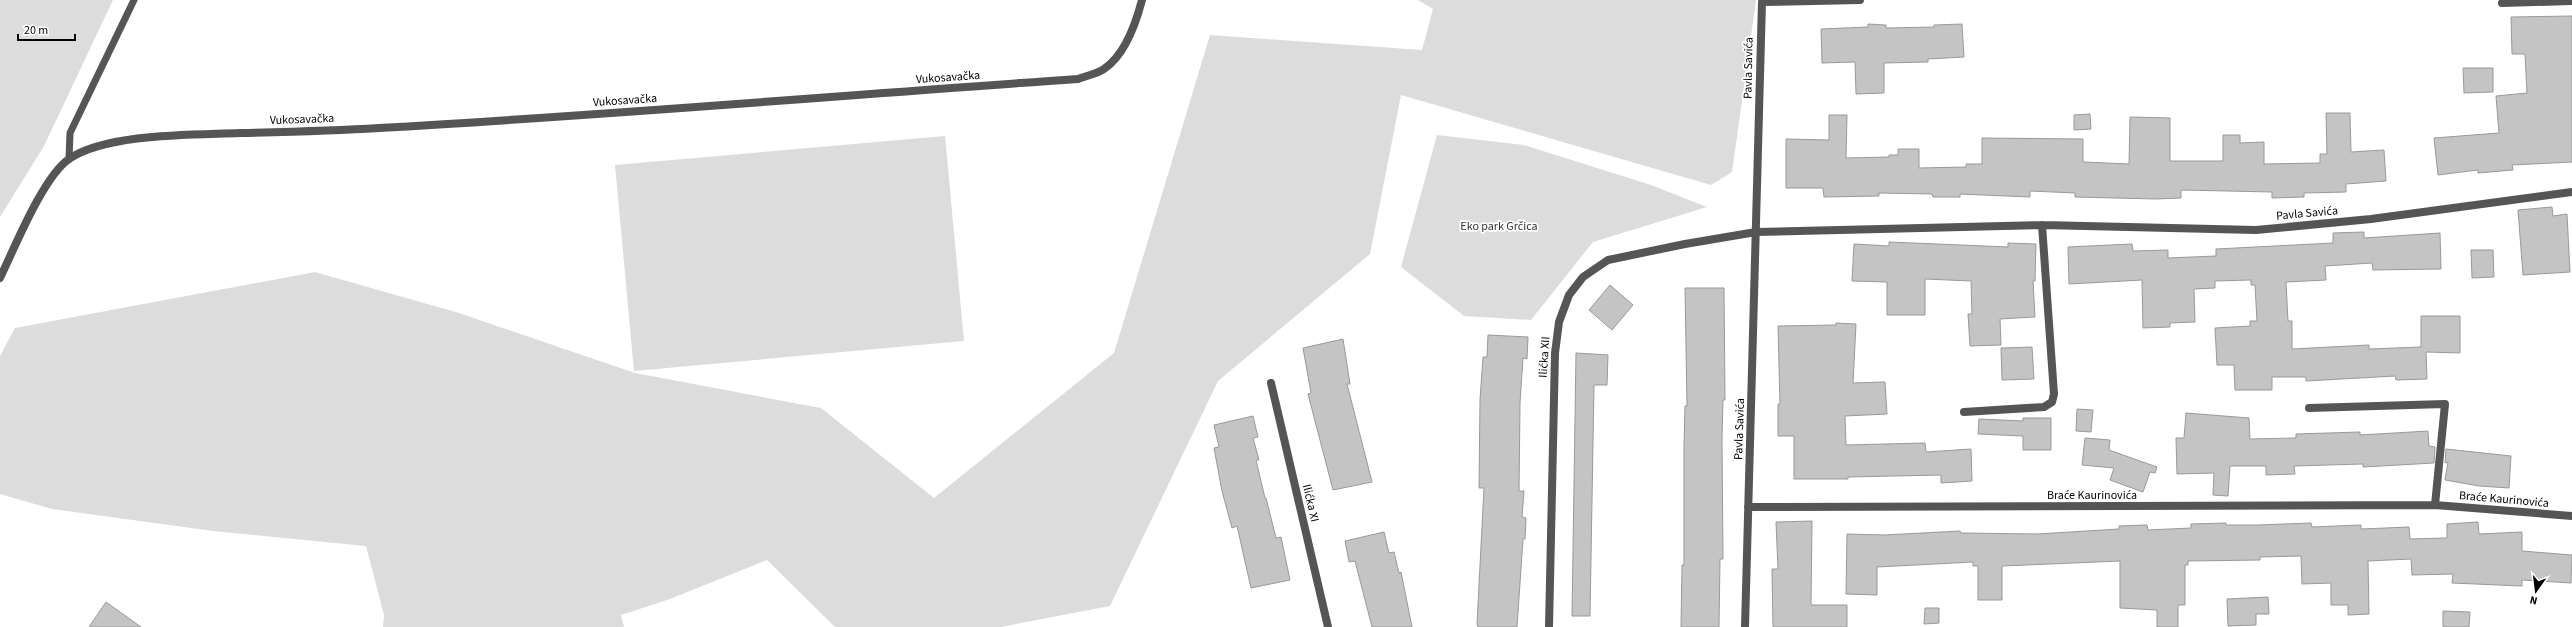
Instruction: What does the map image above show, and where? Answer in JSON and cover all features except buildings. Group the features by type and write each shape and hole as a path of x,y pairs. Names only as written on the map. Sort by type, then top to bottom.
{"street":[{"name":"Vukosavačka","path":"69,159 96,147 126,141 186,135 356,130 509,121 1078,79 1104,70 1120,50 1130,34 1142,0"},
{"name":"Pavla Savića","path":"1745,627 1762,2 1860,0"},
{"path":"2502,3 2572,1"},
{"path":"0,278 49,181 69,159"},
{"name":"Pavla Savića","path":"1756,232 2042,225 2256,230 2371,219 2572,192"},
{"path":"1964,412 2044,407 2052,402 2054,394 2042,225"},
{"name":"Ilićka XII","path":"1549,627 1554,353 1559,322 1569,295 1583,277 1608,260 1685,244 1756,232"},
{"name":"Ilićka XI","path":"1271,384 1328,627"},
{"path":"2309,408 2445,404 2435,506"},
{"name":"Braće Kaurinovića","path":"1748,507 2435,506 2572,516"}],"lane":[{"path":"69,159 70,133 134,0"}],"green space":[{"path":"0,0 113,0 44,146 0,217"},
{"path":"1418,0 1756,0 1732,172 1711,185 1401,95 1370,254 1218,381 1110,606 1001,627 835,627 767,560 670,599 621,615 624,627 383,627 384,615 366,546 213,531 52,509 0,494 0,356 15,328 315,272 459,313 635,373 821,408 934,498 1114,353 1210,35 1422,50 1433,9"},
{"name":"Eko park Grčica","path":"1437,135 1524,145 1651,185 1707,207 1593,242 1531,320 1464,316 1401,267"},
{"path":"945,136 964,341 634,371 615,165"}]}
